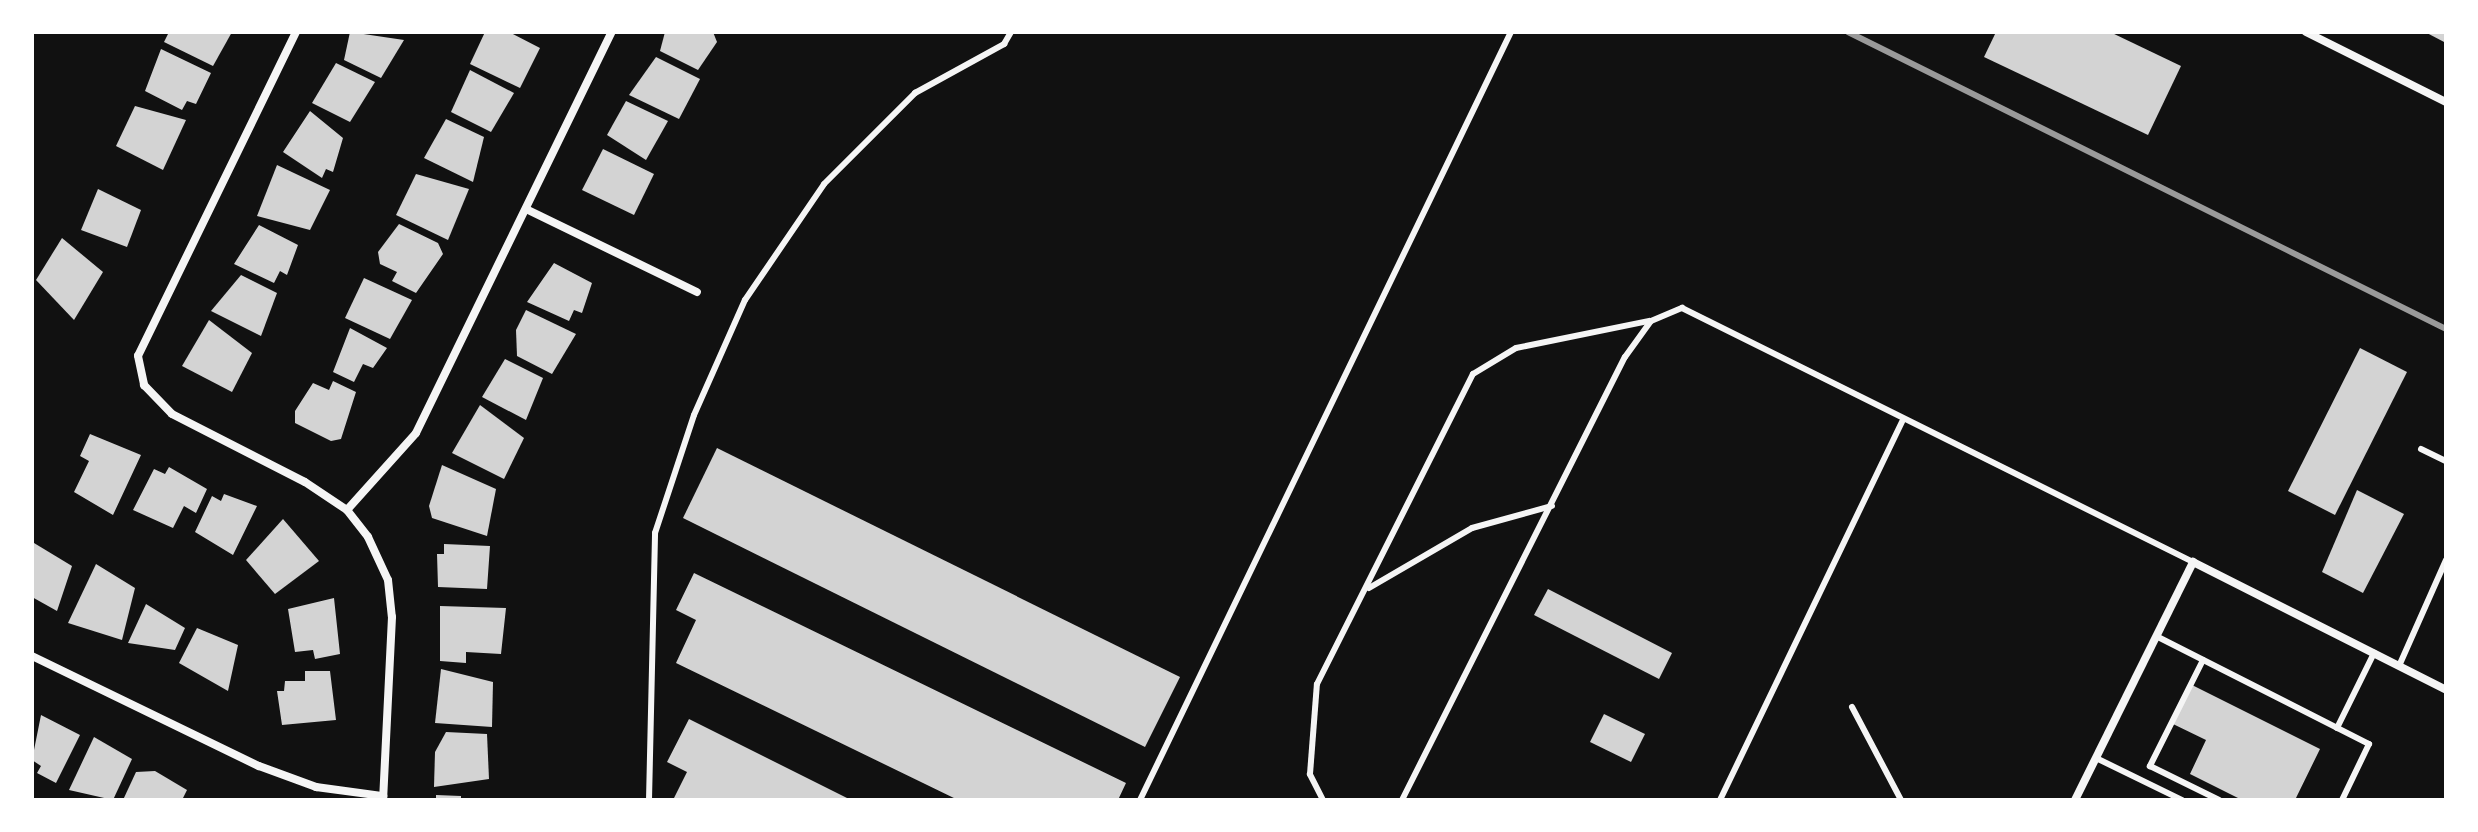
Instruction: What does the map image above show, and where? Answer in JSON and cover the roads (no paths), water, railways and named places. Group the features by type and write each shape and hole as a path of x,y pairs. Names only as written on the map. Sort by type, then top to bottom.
{"street":[{"path":"32,656 259,766 316,787 383,798 389,592 368,537 347,510 172,414 144,385 138,356 296,32"},
{"path":"347,510 416,433 612,32"},
{"path":"2306,32 2446,102"},
{"path":"526,209 697,292"},
{"path":"2075,800 2193,562 2446,690"}],"lane":[{"path":"649,800 655,533 694,415 745,300 824,184 915,93 1004,44 1011,32"},
{"path":"1140,800 1511,32"},
{"path":"1323,800 1310,774 1317,684 1473,374 1516,348 1651,321 1682,308 1902,421 2193,562"},
{"path":"1402,800 1625,357 1651,321"},
{"path":"1720,800 1902,421"},
{"path":"2421,449 2446,461"},
{"path":"1366,590 1472,528 1552,506"},
{"path":"2399,666 2446,560"},
{"path":"2156,636 2369,744 2342,800"},
{"path":"2337,728 2374,653"},
{"path":"2203,660 2150,766 2219,800"},
{"path":"1852,707 1901,800"},
{"path":"2096,758 2182,800"}],"railway":[{"path":"1848,32 2446,329"}]}
